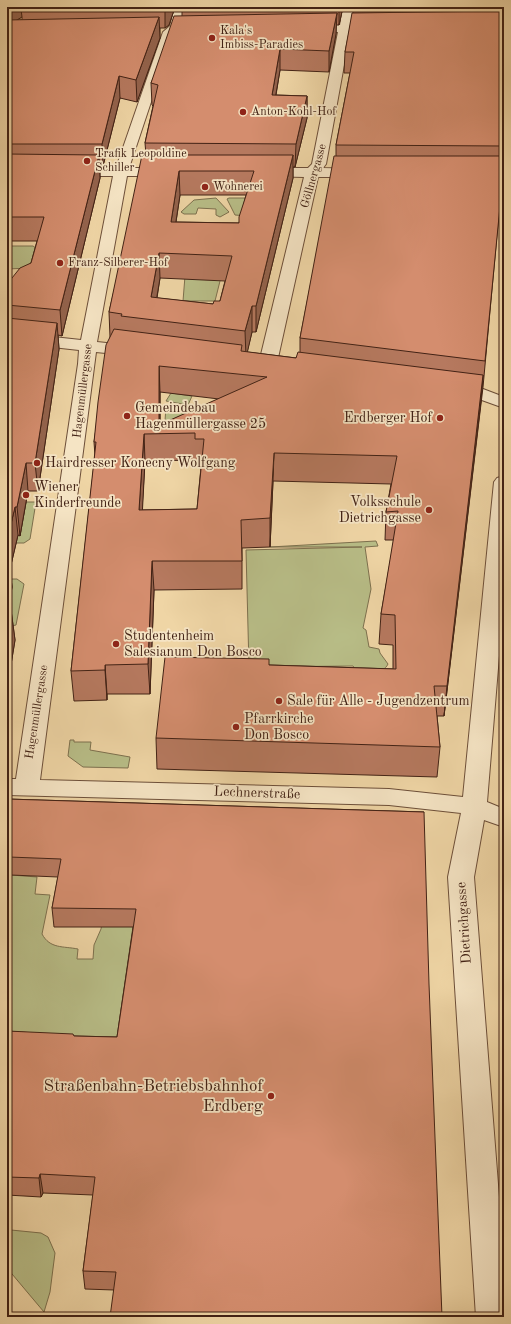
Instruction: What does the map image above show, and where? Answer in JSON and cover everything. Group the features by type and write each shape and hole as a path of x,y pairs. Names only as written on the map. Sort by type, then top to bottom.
{"street":[{"name":"Hagenmüllergasse","path":"17,787 87,364 88,345 122,172 169,32 175,27 181,7"},
{"name":"Göllnergasse","path":"268,367 312,173 319,164 349,7"},
{"path":"299,30 391,28"},
{"path":"153,32 184,32"},
{"path":"53,172 184,172"},
{"path":"249,172 376,173"},
{"path":"7,337 152,353"},
{"path":"437,388 483,394 504,403"},
{"name":"Dietrichgasse","path":"492,1317 461,877 474,806 504,482"},
{"name":"Lechnerstraße","path":"17,787 389,797 474,806 504,818"}],"green space":[{"path":"216,198 229,212 220,217 216,215 216,209 198,208 196,214 184,214 181,212 194,200"},
{"path":"252,198 247,216 235,215 227,199"},
{"path":"7,246 33,246 36,248 30,268 7,269"},
{"path":"185,276 221,277 215,301 183,301"},
{"path":"171,393 192,396 188,405 166,401"},
{"path":"166,406 187,410 185,437 164,436"},
{"path":"26,502 36,502 30,539 24,543 16,543 17,535 20,535"},
{"path":"376,541 378,546 365,547 371,589 363,628 366,630 369,647 379,649 380,653 388,664 386,667 379,671 370,672 357,671 353,666 249,667 246,550 362,547 270,547"},
{"path":"10,579 17,579 24,584 16,625 7,627"},
{"path":"70,740 74,740 74,742 91,742 90,750 130,757 128,768 83,767 68,756"},
{"path":"11,875 37,877 35,894 50,895 42,934 45,939 53,945 78,949 77,959 93,959 94,945 101,929 106,901 164,888 118,1056 7,1050 7,894"},
{"path":"11,1230 41,1233 48,1237 55,1253 50,1292 44,1312 7,1268 7,1231"}],"building":[{"path":"25,7 166,7 21,9"},
{"path":"501,11 503,146 336,145 354,52 345,52 352,13"},
{"path":"337,13 329,51 280,49 272,95 307,96 296,144 145,143 158,85 151,83 174,16"},
{"path":"159,17 136,80 119,76 102,144 7,144 7,20"},
{"path":"7,154 99,155 60,310 7,305 7,283 20,268 31,263 44,217 7,217"},
{"path":"142,155 293,155 256,306 252,306 245,331 121,316 122,314 109,312","holes":["179,171 254,171 239,217 239,223 171,222","159,253 232,256 220,301 214,301 213,304 151,297"]},
{"path":"334,156 503,156 504,165 485,361 300,338"},
{"path":"7,318 57,323 35,463 26,463 17,507 15,507 7,541"},
{"path":"114,329 242,345 241,351 296,358 298,352 483,375 447,686 434,686 440,747 156,738 165,657 269,659 269,665 396,669 395,615 381,614 398,511 386,512 397,456 274,453 270,518 241,520 242,561 152,561 148,664 105,665 105,670 71,671 96,442 94,442 98,402 106,345","holes":["159,366 267,377 159,425","195,433 195,439 204,439 197,509 139,510 144,434"]},
{"path":"7,558 9,558 7,570"},
{"path":"7,610 11,610 7,638"},
{"name":"Straßenbahn-Betriebsbahnhof Erdberg","path":"7,799 424,812 442,1317 110,1317 116,1272 83,1271 95,1177 40,1174 39,1178 7,1177 7,1031 73,1034 74,1036 117,1037 136,909 52,908 61,859 9,857 7,866"}],"place":[{"name":"Kala's Imbiss-Paradies","path":"212,38"},
{"name":"Anton-Kohl-Hof","path":"243,112"},
{"name":"Trafik Leopoldine Schiller","path":"87,161"},
{"name":"Wohnerei","path":"205,187"},
{"name":"Franz-Silberer-Hof","path":"60,263"},
{"name":"Gemeindebau Hagenmüllergasse 25","path":"127,416"},
{"name":"Erdberger Hof","path":"440,418"},
{"name":"Hairdresser Konecny Wolfgang","path":"37,463"},
{"name":"Wiener Kinderfreunde","path":"26,495"},
{"name":"Volksschule Dietrichgasse","path":"429,510"},
{"name":"Studentenheim Salesianum Don Bosco","path":"116,644"},
{"name":"Sale für Alle - Jugendzentrum","path":"279,701"},
{"name":"Pfarrkirche Don Bosco","path":"236,727"},
{"name":"Straßenbahn-Betriebsbahnhof Erdberg","path":"271,1096"}]}
